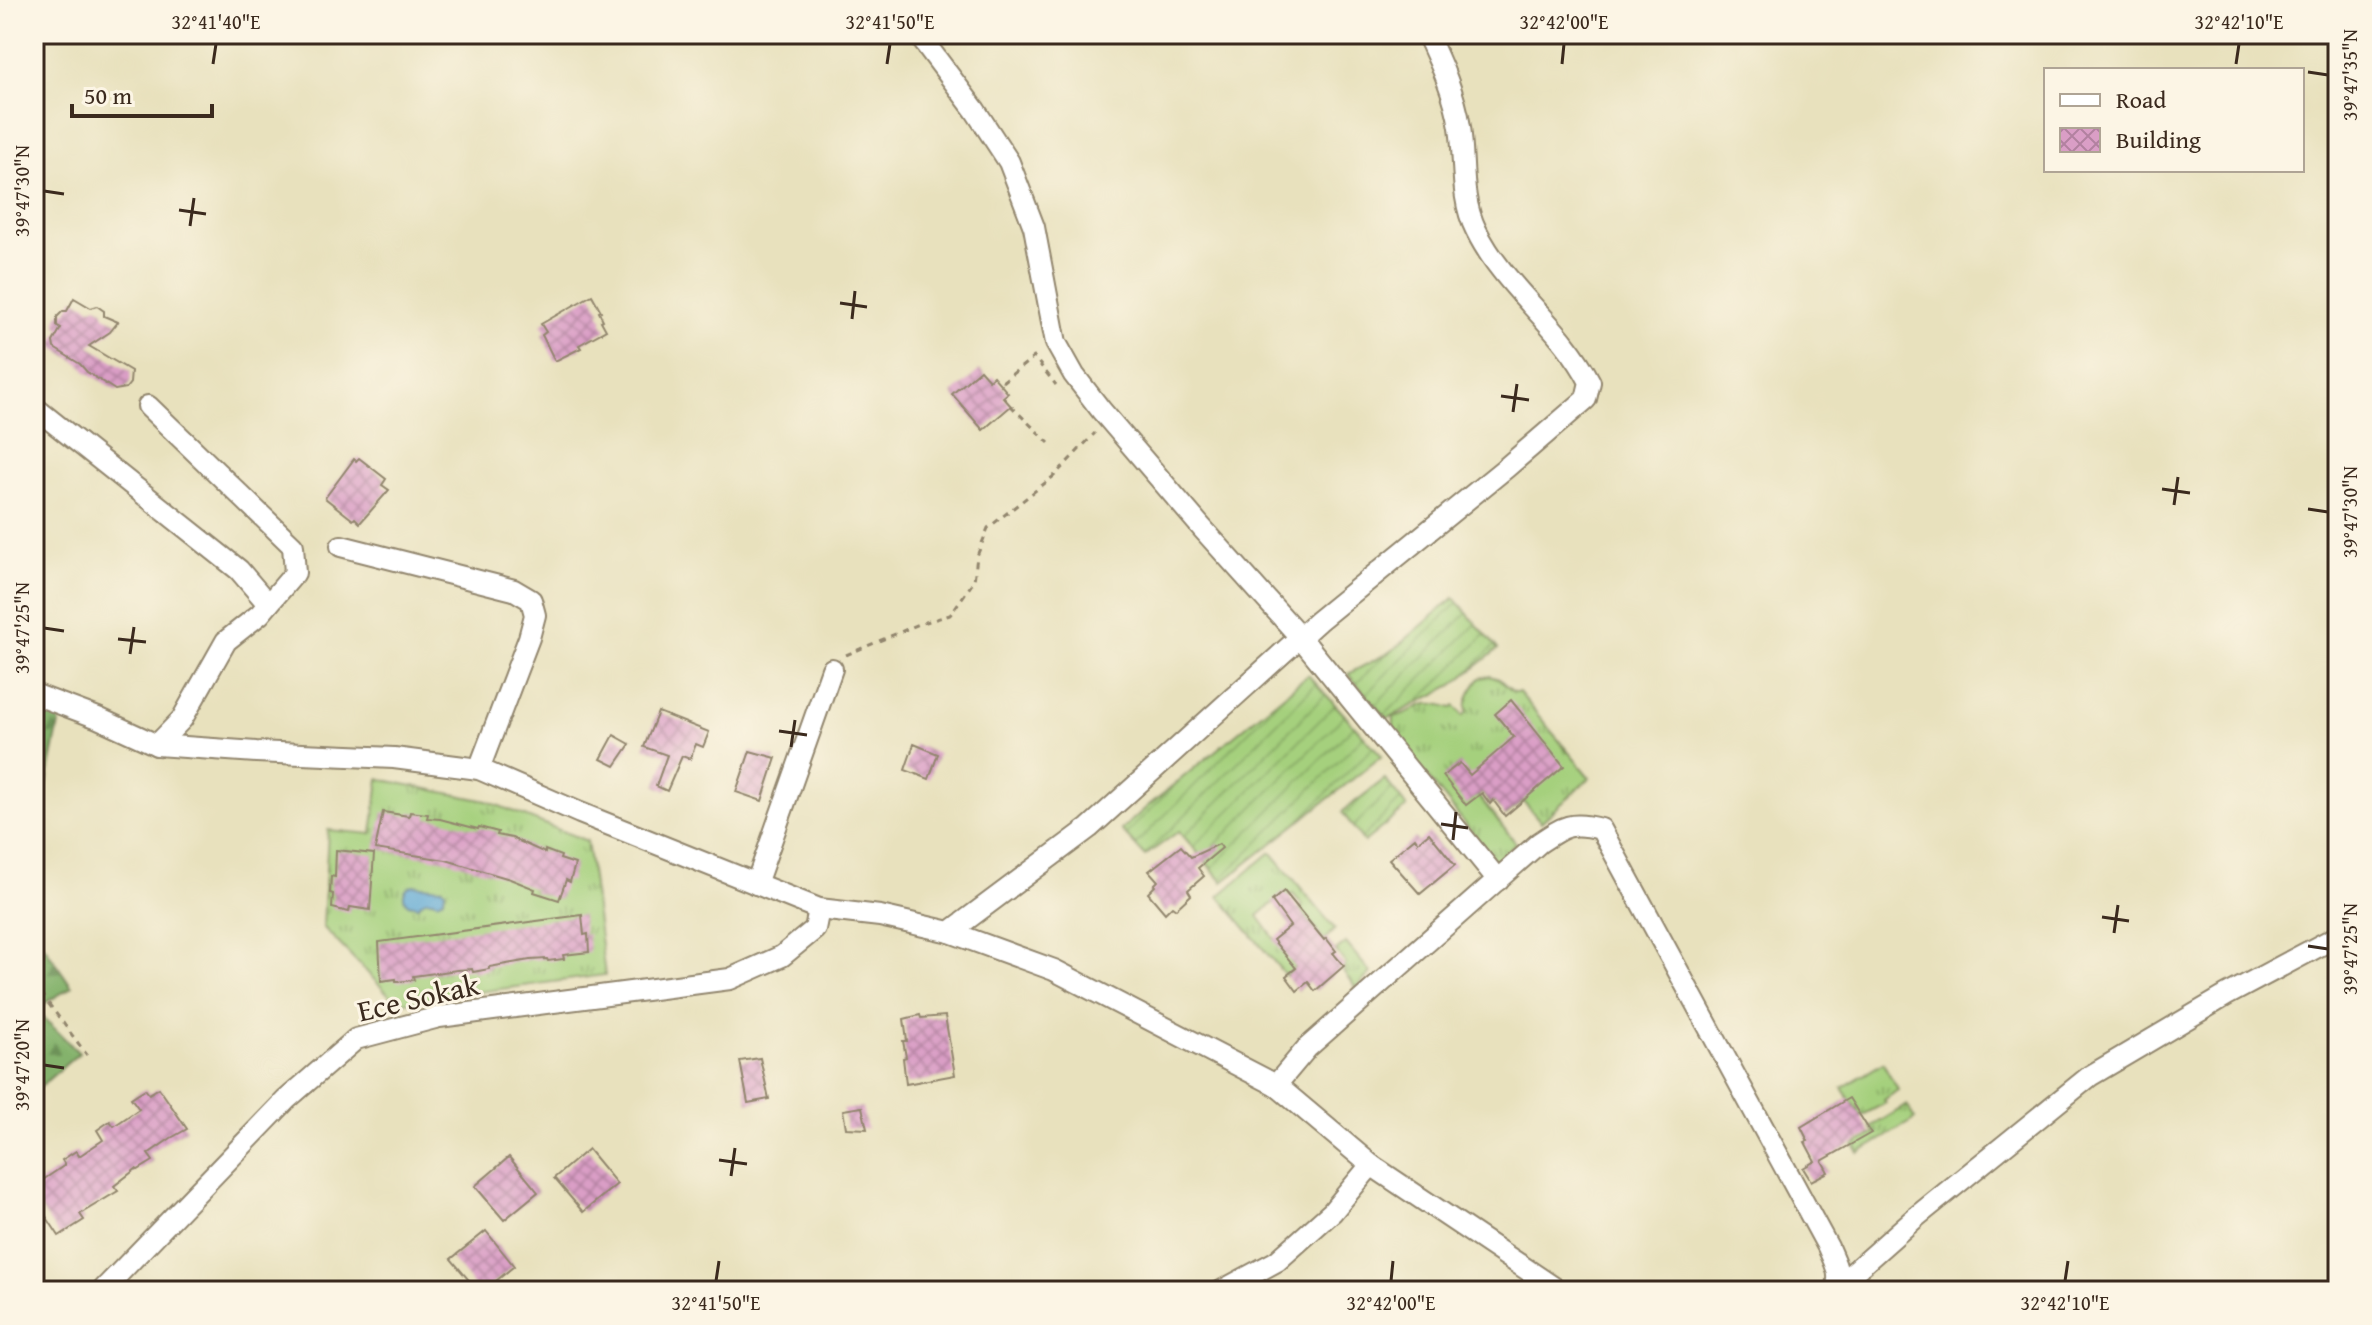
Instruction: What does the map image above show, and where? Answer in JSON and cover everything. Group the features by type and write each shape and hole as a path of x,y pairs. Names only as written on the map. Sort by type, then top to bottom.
{"street":[{"path":"918,34 975,110 1009,162 1034,227 1056,343 1074,375 1101,410 1301,638 1498,880"},
{"path":"950,932 1089,828 1318,621 1586,399 1590,382 1580,361 1491,259 1474,227 1464,189 1460,124 1449,82 1427,34"},
{"path":"148,406 293,546 295,573 260,614 226,641 182,719 157,745"},
{"path":"34,407 239,570 268,604"},
{"path":"341,546 514,590 531,600 535,615 529,638 479,769"},
{"path":"756,884 832,669"},
{"path":"34,694 157,745 394,758 479,769 819,909 880,916 950,932 1054,970 1276,1085 1371,1165 1559,1291"},
{"path":"1276,1085 1307,1048 1539,843 1558,830 1580,823 1601,829 1828,1247 1839,1273 1837,1288"},
{"name":"Ece Sokak","path":"102,1291 286,1100 356,1039 439,1017 730,979 782,956 815,929 819,909"},
{"path":"1837,1288 1916,1217 2090,1076 2227,995 2338,936"},
{"path":"1221,1291 1277,1261 1332,1212 1371,1165"}],"path":[{"path":"1002,382 1034,357 1063,394"},
{"path":"1011,406 1049,443"},
{"path":"832,669 840,658 919,624 950,615 974,581 977,556 988,528 1054,476 1096,433 1101,410"},
{"path":"34,984 87,1055"}],"green space":[{"path":"1454,598 1498,649 1453,685 1387,719 1348,674 1392,651"},
{"path":"1308,675 1382,756 1223,882 1179,831 1145,856 1121,830"},
{"path":"1489,676 1499,679 1513,692 1519,692 1590,778 1541,822 1523,801 1506,815 1494,801 1490,804 1482,793 1478,796 1516,843 1496,862 1393,734 1394,717 1427,704 1455,706 1463,716 1480,678"},
{"path":"34,702 61,714 42,806 34,810"},
{"path":"379,779 487,801 587,841 605,975 397,1003 323,927 328,830 372,834"},
{"path":"1385,779 1407,807 1364,842 1342,812"},
{"path":"1271,852 1335,929 1324,940 1300,909 1303,906 1293,894 1274,902 1258,916 1295,967 1286,976 1219,896"},
{"path":"34,931 72,987 35,1009 79,1053 34,1092"},
{"path":"1346,943 1371,973 1356,988 1343,971 1346,964 1336,951"},
{"path":"1883,1063 1898,1090 1884,1100 1886,1103 1861,1116 1842,1088"},
{"path":"1907,1105 1915,1119 1859,1153 1854,1145 1875,1133 1871,1127"}],"water":[{"path":"413,885 442,888 445,890 444,899 437,902 426,900 419,906 408,904 404,893"}],"building":[{"path":"592,295 601,311 601,321 606,330 555,361 542,335 546,332 541,324"},
{"path":"74,298 91,308 97,306 104,311 104,316 118,322 110,332 89,346 131,371 130,383 126,388 115,390 54,348 53,342 61,328 57,326 57,317 67,311"},
{"path":"980,370 989,380 993,376 1008,393 1003,397 1011,406 983,430 952,394"},
{"path":"359,458 386,479 382,485 389,490 360,523 325,498 354,459"},
{"path":"1511,700 1564,766 1505,816 1493,800 1490,804 1482,793 1466,805 1443,776 1460,763 1470,775 1514,737 1495,714"},
{"path":"658,712 709,732 703,747 696,744 690,759 682,756 667,791 656,786 667,755 644,747"},
{"path":"614,735 630,744 615,766 601,759"},
{"path":"914,744 938,754 929,779 905,770"},
{"path":"750,751 776,758 762,801 736,792"},
{"path":"383,812 409,816 410,812 428,814 427,818 498,832 497,835 512,838 545,853 545,850 575,864 570,882 566,880 559,900 534,892 535,889 510,879 446,860 375,849"},
{"path":"1429,833 1455,865 1420,894 1389,859 1415,838 1418,842"},
{"path":"1219,844 1222,848 1198,868 1204,876 1188,890 1191,895 1176,909 1172,906 1165,913 1148,893 1158,881 1149,871 1181,846 1191,857"},
{"path":"336,850 374,854 370,910 350,907 349,912 332,908 331,876 335,877"},
{"path":"1284,891 1324,940 1326,938 1344,966 1315,991 1308,982 1297,991 1286,976 1296,968 1273,940 1290,926 1272,901"},
{"path":"582,915 589,952 563,955 564,959 530,960 473,972 472,969 457,970 413,976 414,980 381,981 379,942"},
{"path":"920,1015 921,1018 945,1016 955,1075 906,1084 904,1019"},
{"path":"760,1058 769,1099 748,1103 740,1061"},
{"path":"159,1088 187,1129 148,1154 153,1161 136,1169 114,1186 118,1191 80,1214 84,1220 59,1236 34,1198 34,1186 65,1165 62,1160 76,1151 79,1156 103,1140 97,1130 110,1121 114,1126 139,1109 131,1098 145,1089 149,1094"},
{"path":"1849,1098 1871,1133 1822,1161 1828,1172 1811,1181 1803,1168 1815,1161 1801,1127"},
{"path":"862,1107 867,1129 846,1128 843,1110"},
{"path":"588,1149 617,1184 583,1212 554,1178"},
{"path":"509,1157 538,1192 504,1220 475,1186"},
{"path":"486,1231 514,1266 484,1291 478,1291 451,1259"}]}
